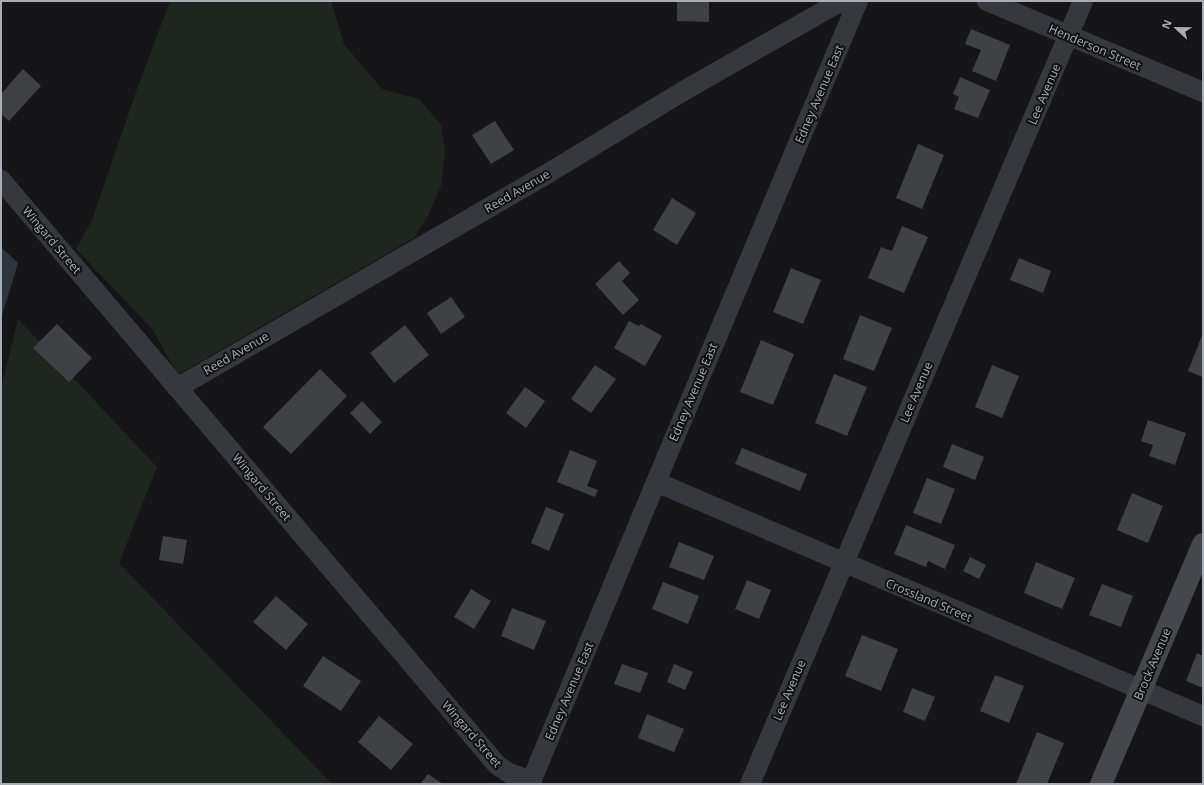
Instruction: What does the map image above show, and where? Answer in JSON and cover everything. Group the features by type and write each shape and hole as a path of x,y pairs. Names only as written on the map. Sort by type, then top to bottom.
{"street":[{"name":"Reed Avenue","path":"177,388 830,8 842,2 858,1"},
{"name":"Edney Avenue East","path":"531,782 858,1"},
{"name":"Henderson Street","path":"987,1 1203,92"},
{"name":"Lee Avenue","path":"750,784 1083,1"},
{"name":"Wingard Street","path":"1,180 497,765 509,773 531,782"},
{"name":"Crossland Street","path":"656,482 1203,716"},
{"name":"Brock Avenue","path":"1101,784 1203,544"}],"shaded area":[{"path":"170,1 331,1 344,44 382,89 419,99 441,125 445,151 441,186 428,216 414,238 179,374 174,368 153,330 76,249 92,220 137,89"},
{"path":"1,247 18,263 1,319"},
{"path":"18,319 157,467 119,563 332,784 1,784 1,388"}],"building":[{"path":"677,1 709,1 709,22 677,21"},
{"path":"971,29 1010,45 996,81 972,71 981,50 965,44"},
{"path":"23,69 41,86 9,121 1,114 1,94"},
{"path":"960,77 990,90 978,118 954,109 959,97 953,94"},
{"path":"495,121 514,150 491,164 472,135"},
{"path":"918,144 944,155 922,209 896,198"},
{"path":"672,198 696,213 677,245 653,230"},
{"path":"902,226 928,237 904,293 868,278 881,247 892,251"},
{"path":"1019,258 1051,271 1043,293 1010,280"},
{"path":"619,261 630,273 622,281 639,300 623,315 595,284"},
{"path":"791,268 821,280 803,324 773,312"},
{"path":"451,297 465,317 441,334 427,313"},
{"path":"860,315 892,328 874,371 843,359"},
{"path":"629,321 639,326 641,324 662,336 645,366 614,348"},
{"path":"57,324 92,358 69,382 33,348"},
{"path":"405,325 429,355 394,383 370,353"},
{"path":"1203,333 1203,377 1188,371"},
{"path":"761,340 794,354 773,405 740,392"},
{"path":"595,365 616,379 591,413 571,399"},
{"path":"992,365 1019,376 1002,418 975,407"},
{"path":"320,369 347,396 291,454 263,427"},
{"path":"834,374 867,387 847,436 815,423"},
{"path":"525,387 545,401 526,428 506,413"},
{"path":"362,401 382,422 370,434 350,413"},
{"path":"1148,420 1186,433 1175,465 1149,456 1153,445 1141,441"},
{"path":"952,444 984,457 975,480 943,467"},
{"path":"742,448 807,474 800,491 735,464"},
{"path":"570,450 597,461 587,486 598,490 595,497 557,482"},
{"path":"927,478 955,489 941,524 913,513"},
{"path":"1132,493 1163,506 1148,543 1117,530"},
{"path":"546,507 564,514 549,551 531,543"},
{"path":"906,525 955,545 945,569 928,561 926,567 894,554"},
{"path":"163,536 187,540 183,564 159,560"},
{"path":"679,542 714,556 704,580 669,567"},
{"path":"970,557 986,565 979,579 963,571"},
{"path":"1036,562 1075,578 1062,609 1024,593"},
{"path":"747,580 771,590 759,619 735,609"},
{"path":"663,582 699,596 688,624 652,609"},
{"path":"1102,584 1133,596 1121,627 1089,615"},
{"path":"471,589 491,601 474,629 454,617"},
{"path":"276,596 308,624 286,650 253,622"},
{"path":"512,608 546,621 534,650 501,636"},
{"path":"862,635 898,649 881,691 845,676"},
{"path":"1197,653 1203,656 1203,688 1186,681"},
{"path":"323,656 361,681 341,711 303,686"},
{"path":"622,664 648,673 640,693 614,684"},
{"path":"674,664 693,672 685,690 667,682"},
{"path":"995,675 1024,686 1009,723 980,711"},
{"path":"912,688 935,697 925,721 903,712"},
{"path":"647,714 684,729 674,752 638,738"},
{"path":"379,716 413,744 391,770 358,742"},
{"path":"1037,732 1064,743 1047,784 1016,784"},
{"path":"428,774 443,784 420,784"}]}
